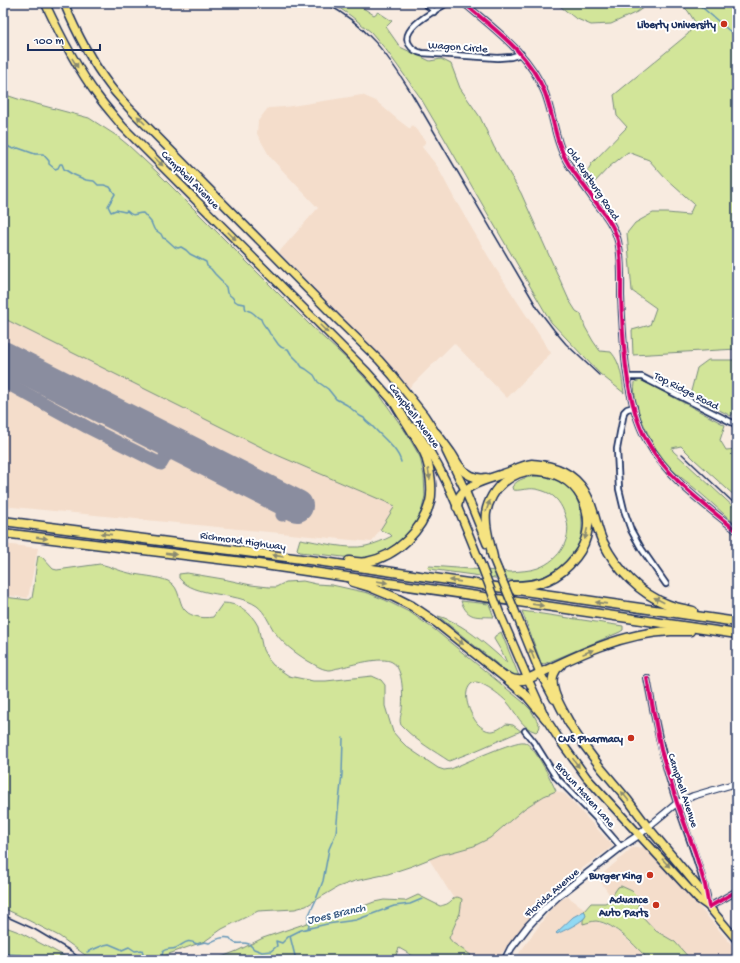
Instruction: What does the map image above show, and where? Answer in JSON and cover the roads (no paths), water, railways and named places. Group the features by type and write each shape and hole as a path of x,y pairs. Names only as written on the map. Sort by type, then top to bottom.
{"highway":[{"path":"317,561 336,560 365,562 388,555 399,548 408,539 417,529 424,517 430,501 431,487 426,456 394,402"},
{"path":"436,433 464,472 481,479 510,472 519,467 532,464 550,466 561,470 574,479 584,489 602,540 611,556 631,581 656,600 671,606 737,621"},
{"path":"480,585 531,585 546,581 558,575 569,566 578,554 585,540 588,524 586,509 582,497 564,478 550,472 537,470 525,471 510,477 499,486 488,505 486,513 486,529 493,558"},
{"path":"457,507 459,497 465,490 495,476"},
{"name":"Richmond Highway","path":"3,520 317,561 480,585"},
{"name":"Richmond Highway","path":"3,533 288,568"},
{"path":"288,568 737,635"},
{"path":"288,568 364,585 412,606 481,658 526,696 546,719"},
{"path":"480,585 737,621"},
{"path":"481,658 515,681 522,681 599,647 633,636 658,632 687,631 737,635"},
{"path":"567,660 556,669 553,676 552,687 570,724"}],"main road":[{"name":"Campbell Avenue","path":"45,3 63,41 80,70 97,95 123,127 367,372 394,402 416,430 431,454 457,507 500,614 546,719 587,778 698,899 709,907 737,940"},
{"name":"Campbell Avenue","path":"64,3 81,40 110,86 125,104 379,360 424,415 452,462 465,490 540,673 555,701 597,762 648,827 703,893 709,907"},
{"name":"Florida Avenue","path":"505,960 511,948 528,926 544,909 648,827"}],"street":[{"path":"424,3 434,12"},
{"name":"Wagon Circle","path":"447,3 418,23 410,31 407,38 408,42 418,52 498,58 511,57 521,54"},
{"name":"Old Rustburg Road","path":"464,3 512,45 534,70 544,92 564,157 614,229 620,254 623,330 628,377 638,422 646,440 664,467 680,484 737,531"},
{"name":"Top Ridge Road","path":"628,377 642,377 737,425"},
{"path":"634,407 627,409 624,412 617,449 619,489 631,530 651,564 666,584"},
{"name":"Campbell Avenue","path":"647,678 662,750 677,803 695,852 705,885 709,907"},
{"name":"Brown Haven Lane","path":"525,731 534,742 556,777 596,818 621,847"},
{"name":"Florida Avenue","path":"648,827 677,803 692,796 737,783"},
{"path":"709,907 737,891"}],"water":[{"path":"584,911 586,915 582,920 566,930 557,934 556,933 573,917"}],"waterway":[{"path":"697,3 732,33 737,40"},
{"path":"3,142 13,149 18,148 35,154 43,154 49,161 49,164 55,169 62,164 64,169 72,174 86,180 94,181 98,185 110,187 115,194 108,206 111,212 116,210 127,211 133,215 143,213 151,222 154,229 161,234 163,238 175,247 181,247 190,254 206,262 207,266 222,281 226,287 227,293 238,303 245,304 246,310 261,319 279,346 288,349 302,367 314,375 318,382 328,389 336,399 347,405 364,418 397,452 401,462"},
{"path":"308,927 308,917 323,881 329,849 336,833 342,774 343,738"},
{"name":"Joes Branch","path":"157,960 162,956 163,951 176,948 186,942 193,942 197,944 205,942 209,943 224,938 230,938 236,943 249,944 254,949 262,952 271,951 277,946 276,941 282,943 289,936 301,930 327,924 356,920 394,906 410,904 422,899"},
{"path":"290,936 296,960"},
{"name":"Joes Branch","path":"87,952 109,944 122,950 129,947 135,951 142,950 143,960"},
{"name":"Joes Branch","path":"3,954 20,955 32,960"}],"railway":[{"path":"325,3 353,21 365,31 394,66 412,94 538,309 566,344 599,375"},
{"path":"682,454 737,506"},
{"path":"3,915 34,929 71,951 82,960"}],"place":[{"name":"Liberty University","path":"724,24"},
{"name":"CVS Pharmacy","path":"631,738"},
{"name":"Burger King","path":"650,875"},
{"name":"Advance Auto Parts","path":"656,905"}]}
